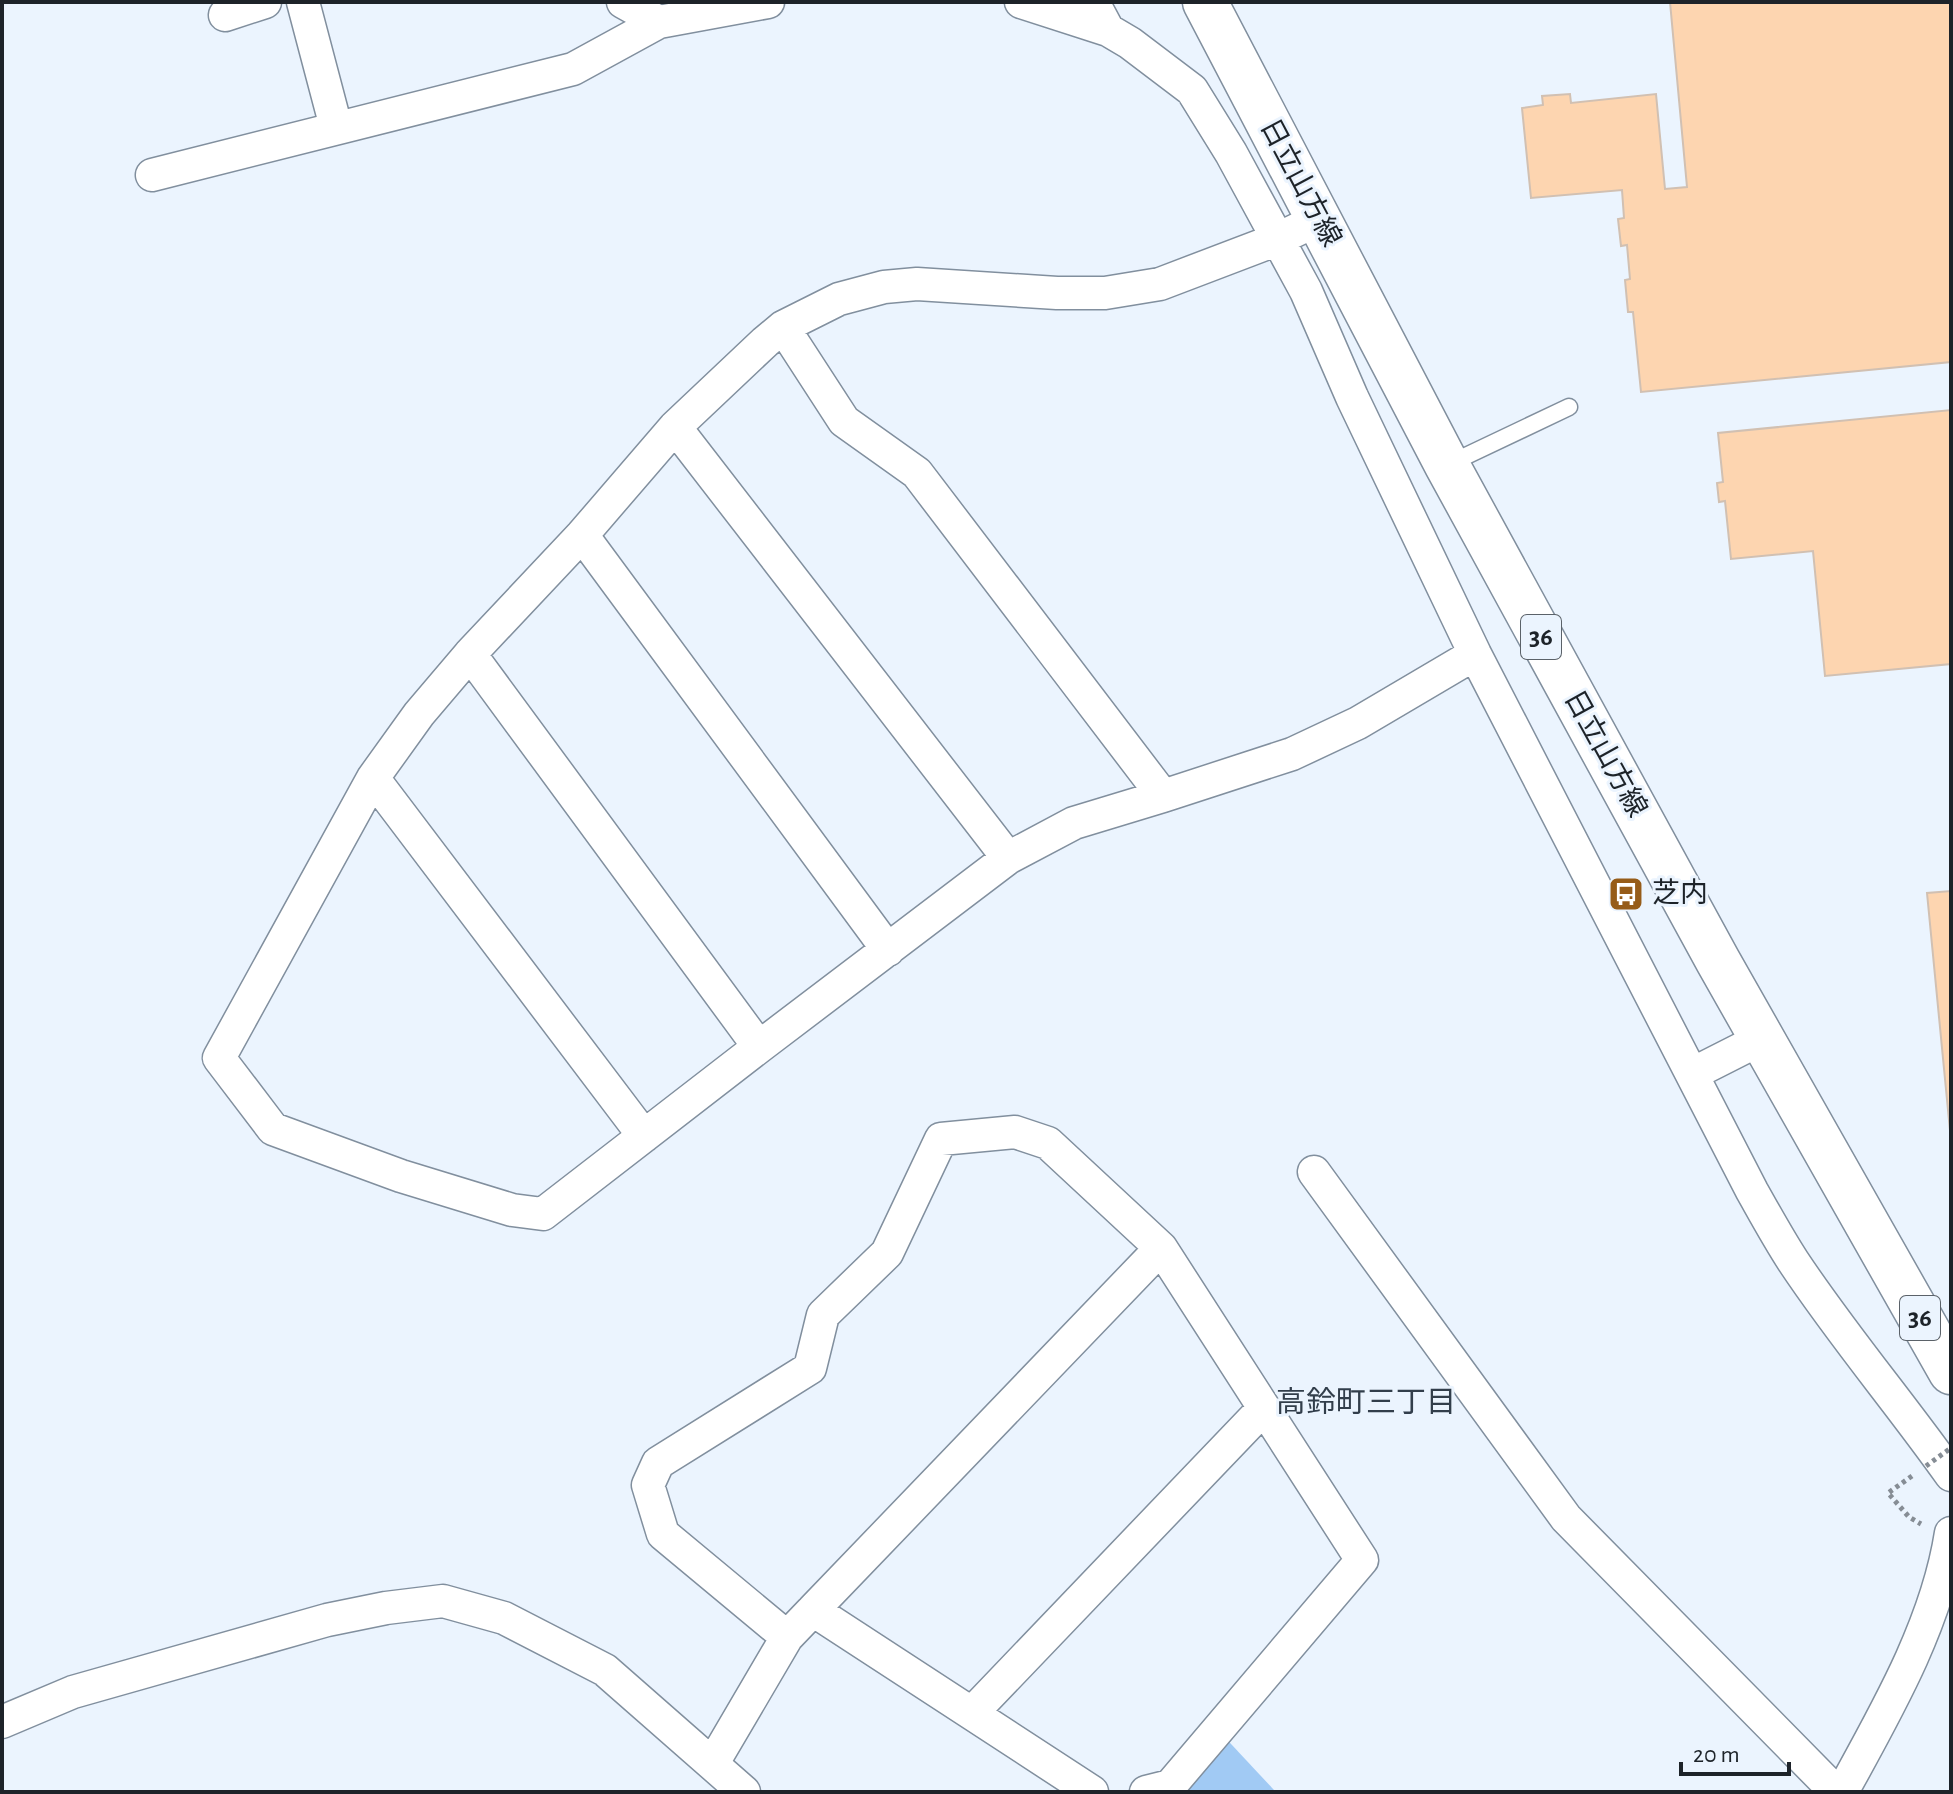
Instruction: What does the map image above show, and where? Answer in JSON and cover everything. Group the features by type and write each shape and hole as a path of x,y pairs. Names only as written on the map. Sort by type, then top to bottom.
{"main road":[{"name":"日立山方線","path":"1205,2 1447,465 1718,961 1951,1372"}],"street":[{"path":"225,15 265,2"},
{"path":"303,2 336,127"},
{"path":"623,2 659,22"},
{"path":"152,175 573,69 659,22 768,2"},
{"path":"1021,2 1108,30 1192,90 1231,153 1306,291 1352,397 1475,654 1752,1191 1792,1260 1839,1327 1917,1427 1938,1471"},
{"path":"1093,2 1108,30"},
{"path":"1319,219 1278,239 1160,284 1122,291 1057,293 917,284 884,287 839,299 783,327 675,427 582,535 470,654 419,714 373,778 219,1058 273,1129 401,1176 512,1210 543,1214 1008,858 1074,823 1292,754 1358,723 1475,654"},
{"path":"783,327 844,421 917,473 1163,796"},
{"path":"675,427 1008,858"},
{"path":"582,535 888,950"},
{"path":"470,654 759,1047"},
{"path":"373,778 644,1136"},
{"path":"1692,1074 1763,1038"},
{"path":"787,1637 663,1534 648,1485 658,1463 810,1368 823,1315 887,1253 941,1139 1015,1132 1048,1143 1161,1248 1362,1560 1186,1780 1146,1792"},
{"path":"1314,1172 1566,1518 1836,1792"},
{"path":"713,1763 787,1637 1161,1248"},
{"path":"972,1713 1264,1408"},
{"path":"1842,1792 1887,1710 1910,1660 1933,1602 1951,1533"},
{"path":"2,1722 73,1692 327,1620 443,1601 504,1618 605,1670 744,1792"},
{"path":"813,1610 1092,1792"}],"lane":[{"path":"1447,465 1569,407"}],"path":[{"path":"1938,1471 1951,1448"},
{"path":"1888,1493 1913,1475"}],"shaded area":[{"path":"1218,1730 1274,1790 1272,1792 1187,1792 1184,1769"}],"building":[{"path":"1670,2 1951,2 1951,362 1641,392 1633,312 1628,312 1625,280 1630,279 1627,245 1621,246 1618,219 1624,218 1622,190 1531,198 1522,108 1543,105 1542,96 1570,94 1571,103 1656,94 1665,189 1687,187"},
{"path":"1951,410 1951,664 1825,676 1813,551 1731,559 1725,501 1719,502 1717,483 1723,482 1718,433"},
{"path":"1951,891 1951,1141 1927,893"}],"place":[{"name":"芝内","path":"1626,894"}],"district":[{"name":"高鈴町三丁目","path":"1366,1403"}]}
